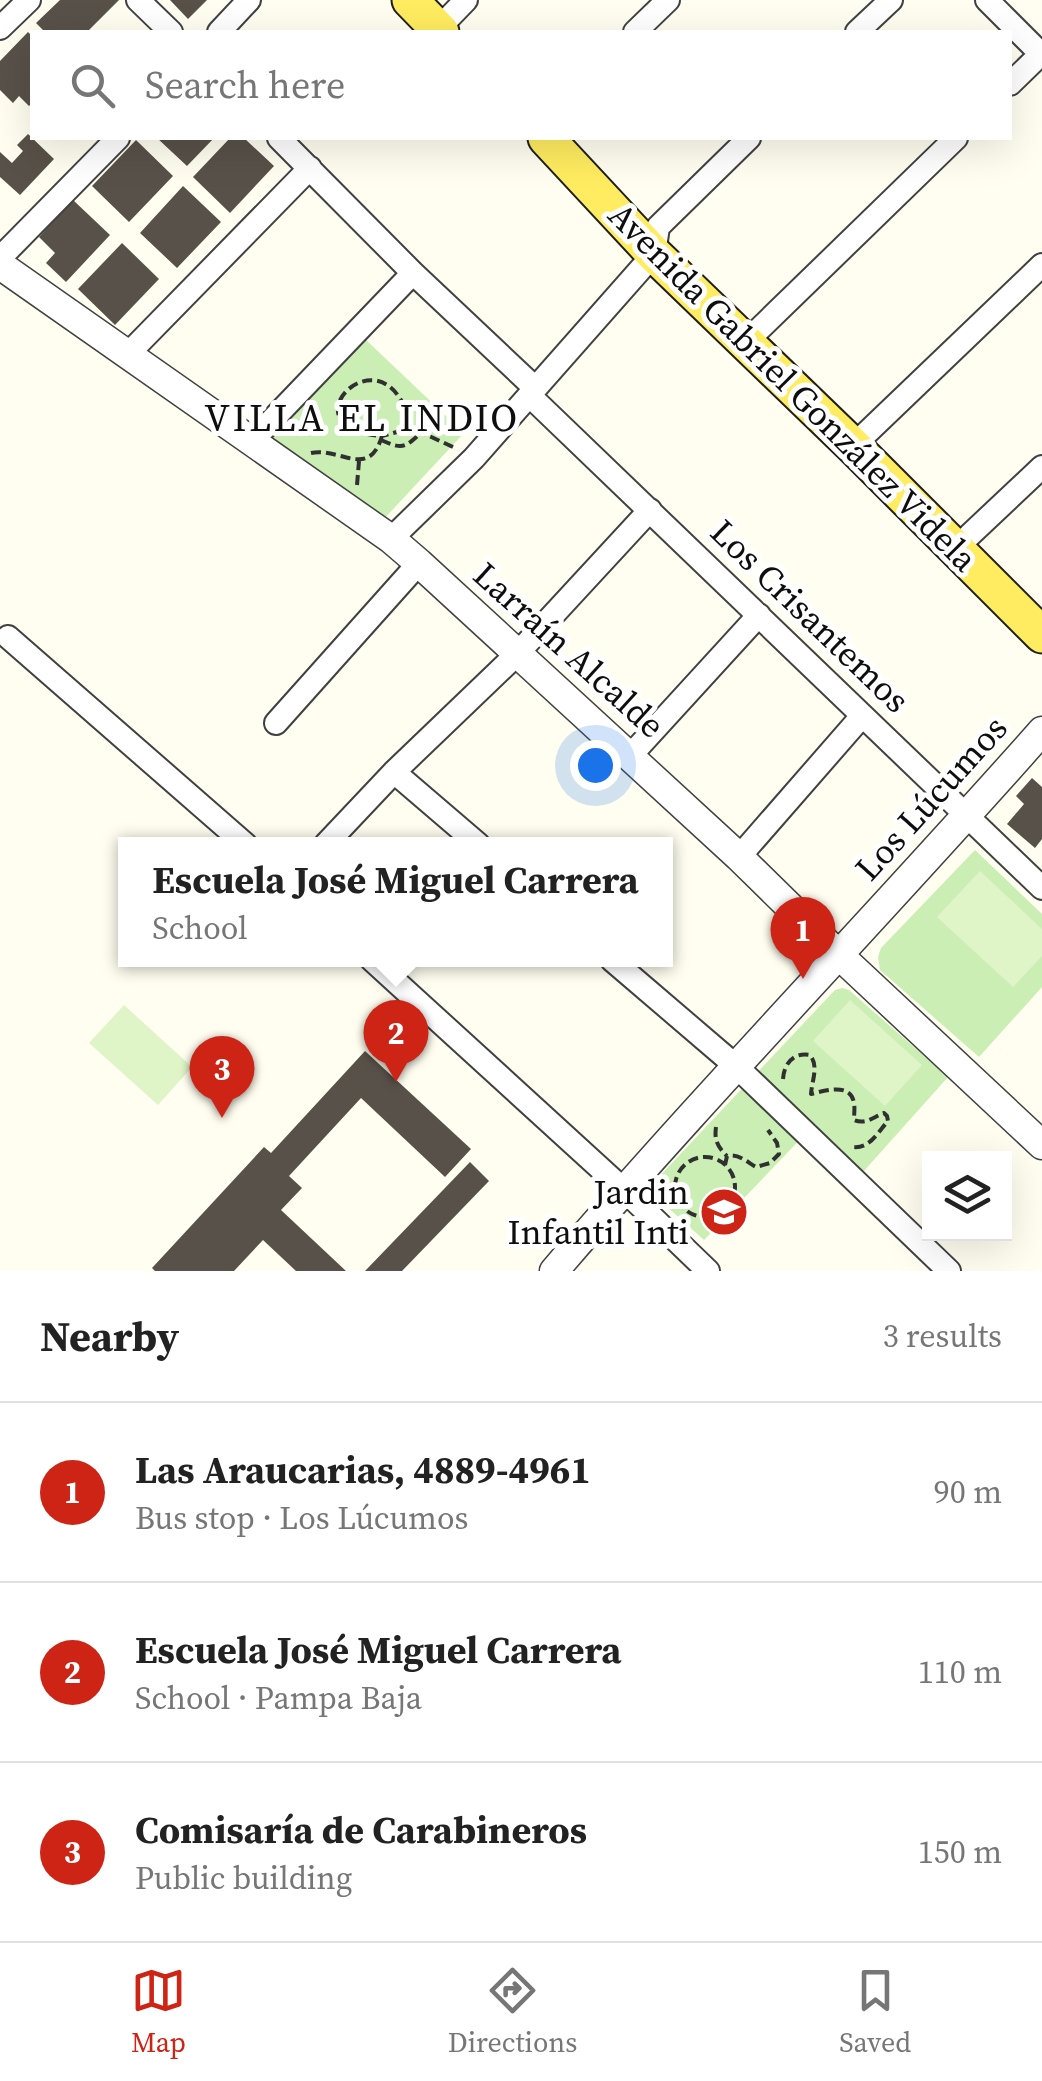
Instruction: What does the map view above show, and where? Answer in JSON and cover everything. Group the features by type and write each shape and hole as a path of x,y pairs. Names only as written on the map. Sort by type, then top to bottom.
{"main road":[{"path":"410,0 438,30"},
{"name":"Avenida Gabriel González Videla","path":"548,140 654,254 1042,635"}],"street":[{"path":"0,28 29,0"},
{"path":"138,0 170,30"},
{"path":"220,30 249,0"},
{"path":"440,30 466,0"},
{"path":"637,30 668,0"},
{"path":"859,30 891,0"},
{"path":"987,0 1041,54 1012,82"},
{"path":"0,262 116,140"},
{"name":"Los Crisantemos","path":"281,140 650,510 1042,888"},
{"path":"391,540 474,458 654,254 658,227 748,140"},
{"path":"746,342 954,140"},
{"path":"129,354 310,168"},
{"name":"Larraín Alcalde","path":"0,262 419,563 738,857 1042,1146"},
{"path":"853,446 1042,265"},
{"path":"251,442 413,274"},
{"path":"956,548 1042,467"},
{"path":"333,837 516,654 650,510"},
{"path":"276,723 419,563"},
{"path":"630,756 759,615"},
{"path":"8,636 236,837"},
{"path":"738,857 862,716"},
{"name":"Los Lúcumos","path":"554,1271 1042,732"},
{"path":"394,772 470,837"},
{"path":"380,967 708,1271"},
{"path":"620,967 737,1067 949,1271"}],"path":[{"path":"284,465 322,451 359,461 369,457 382,438 397,432 405,410 399,397 383,382 372,379 343,394 337,414 344,425 354,432 382,438 399,448 422,431"},
{"path":"403,424 474,458"},
{"path":"782,1083 783,1069 791,1059 810,1055 815,1067 811,1094 844,1090 852,1096 854,1120 858,1122 884,1113 888,1116 868,1145 850,1147"},
{"path":"723,1117 716,1127 718,1146 727,1156 737,1156 756,1167 770,1163 779,1154 777,1143 764,1125"},
{"path":"726,1165 705,1156 686,1163 675,1188 682,1206 708,1217 726,1208 735,1189 726,1165 727,1156"}],"green space":[{"path":"365,339 464,433 382,521 267,438"},
{"path":"975,850 1042,914 1042,987 979,1057 880,970 878,957 881,948"},
{"path":"980,871 1042,929 1042,956 1013,987 937,917"},
{"path":"842,988 948,1077 863,1172 811,1128 704,1240 654,1195 656,1180 835,990"},
{"path":"850,1000 922,1065 885,1106 813,1041"},
{"path":"124,1005 192,1067 158,1105 89,1043"}],"building":[{"path":"60,0 119,0 89,30 43,30 36,23"},
{"path":"170,0 207,0 188,19"},
{"path":"30,34 29,106 19,96 13,103 0,90 0,61"},
{"path":"28,134 54,159 20,195 0,177 0,152 12,163 23,151 17,145"},
{"path":"136,140 173,176 129,222 92,186"},
{"path":"159,140 212,140 187,166"},
{"path":"228,140 246,140 274,166 230,213 193,177"},
{"path":"183,186 221,222 177,268 140,233"},
{"path":"73,200 110,235 66,282 46,263 55,253 39,237"},
{"path":"122,243 159,279 115,325 78,289"},
{"path":"1032,778 1042,787 1042,839 1035,848 1007,824 1024,804 1016,796"},
{"path":"365,1051 471,1149 445,1177 361,1098 289,1176 302,1188 281,1210 346,1271 296,1271 263,1240 234,1271 155,1271 152,1268 264,1147 271,1153"},
{"path":"470,1162 489,1181 402,1271 365,1271"}],"place":[{"name":"Las Araucarias, 4889-4961","path":"803,979"},
{"name":"Escuela José Miguel Carrera","path":"396,1082"},
{"name":"Comisaría de Carabineros","path":"222,1118"},
{"name":"Jardin Infantil Inti","path":"724,1212"}],"district":[{"name":"VILLA EL INDIO","path":"362,418"}]}
